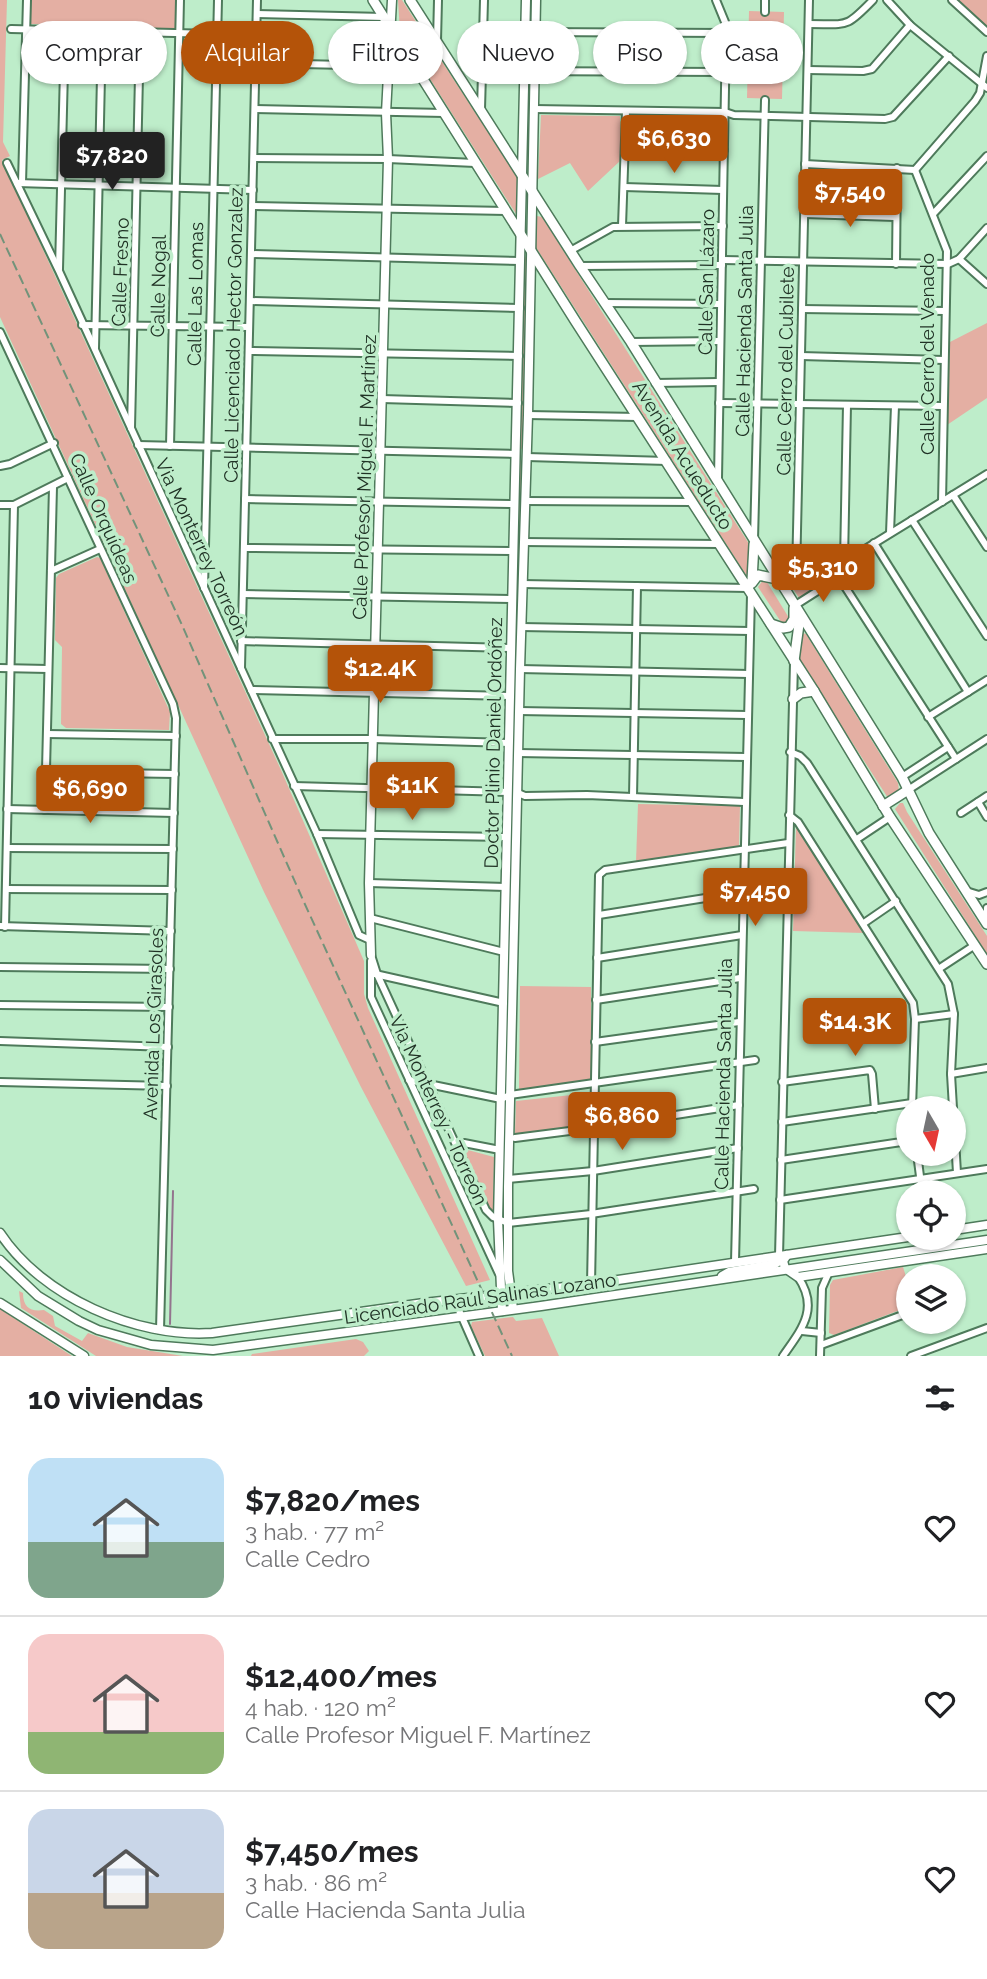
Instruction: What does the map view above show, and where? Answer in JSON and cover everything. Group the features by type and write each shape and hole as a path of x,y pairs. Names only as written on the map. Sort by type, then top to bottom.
{"main road":[{"name":"Avenida Acueducto","path":"373,0 387,21"},
{"name":"Avenida Acueducto","path":"410,0 423,21"},
{"name":"Avenida Acueducto","path":"443,52 631,342 654,383 902,777 929,833 987,923"},
{"name":"Avenida Acueducto","path":"426,84 719,544 750,587 883,806 987,964"},
{"path":"750,587 754,542"},
{"path":"750,587 758,575 777,580"},
{"path":"771,624 789,627 794,619 794,606"},
{"path":"794,661 800,617"},
{"path":"793,699 814,691"},
{"path":"883,806 908,790"}],"street":[{"path":"26,21 27,0"},
{"name":"Calle Nogal","path":"170,446 180,0"},
{"name":"Calle Las Lomas","path":"217,21 218,0"},
{"name":"Calle Licenciado Hector Gonzalez","path":"257,0 257,21"},
{"name":"Calle Profesor Miguel F. Martínez","path":"391,21 392,0"},
{"path":"438,0 438,21"},
{"path":"483,21 484,0"},
{"name":"Doctor Plinio Daniel Ordóñez","path":"525,21 526,0"},
{"name":"Doctor Plinio Daniel Ordóñez","path":"536,0 536,21"},
{"name":"Calle San Lázaro","path":"716,0 725,21"},
{"path":"765,0 765,12"},
{"name":"Calle Cerro del Cubilete","path":"796,575 809,0"},
{"path":"809,24 845,24 853,21 873,0"},
{"path":"887,0 910,25 984,85"},
{"path":"952,0 987,32"},
{"path":"257,14 384,17"},
{"path":"808,69 872,69 910,25"},
{"path":"11,29 21,29"},
{"path":"579,32 701,33"},
{"path":"167,33 179,33"},
{"path":"534,109 725,112 734,115 886,119 893,117 949,56"},
{"path":"806,164 915,170 975,101 984,85 987,56"},
{"path":"579,70 701,72"},
{"path":"24,84 20,183 253,190"},
{"path":"59,271 63,84"},
{"path":"95,353 101,84"},
{"name":"Calle Fresno","path":"131,430 139,84"},
{"name":"Calle Las Lomas","path":"204,589 216,84"},
{"name":"Calle Licenciado Hector Gonzalez","path":"240,670 256,84"},
{"name":"Calle Profesor Miguel F. Martínez","path":"371,955 369,883 388,84"},
{"path":"480,111 481,84"},
{"name":"Doctor Plinio Daniel Ordóñez","path":"513,1309 508,1271 513,1005 513,793 509,743 524,84"},
{"name":"Doctor Plinio Daniel Ordóñez","path":"502,1311 498,1220 506,837 518,753 534,84"},
{"name":"Calle San Lázaro","path":"717,483 725,84"},
{"name":"Calle Hacienda Santa Julia","path":"754,542 765,100"},
{"path":"255,109 444,113"},
{"path":"622,226 626,111"},
{"path":"625,149 724,150"},
{"path":"933,214 987,156"},
{"path":"254,158 475,163"},
{"name":"Via Monterrey Torreón","path":"7,163 20,183 82,325 317,834 359,935 370,940"},
{"path":"896,264 897,168"},
{"name":"Calle Cerro del Venado","path":"915,170 947,251 942,502"},
{"path":"624,187 723,190"},
{"path":"252,206 506,211"},
{"path":"805,214 895,217"},
{"path":"570,251 609,228 723,226"},
{"path":"580,266 761,261 948,264 958,259 987,228"},
{"path":"251,254 385,255 520,261"},
{"path":"958,259 987,284"},
{"path":"251,301 520,308"},
{"path":"605,303 721,304"},
{"path":"802,309 945,311"},
{"path":"82,325 249,327"},
{"name":"Calle Orquídeas","path":"0,332 54,443 100,549 173,704 176,718"},
{"path":"631,342 720,341"},
{"path":"250,351 519,356"},
{"path":"801,356 944,360"},
{"path":"654,383 719,382"},
{"path":"382,400 517,403"},
{"path":"719,403 943,406"},
{"path":"794,606 838,577 844,562 847,405"},
{"path":"890,533 895,406"},
{"path":"528,415 639,417"},
{"path":"0,466 54,443"},
{"path":"138,445 516,454 527,457 667,461"},
{"path":"777,580 844,562 987,474"},
{"path":"0,505 13,505 68,478"},
{"path":"45,810 53,487"},
{"path":"953,495 987,547"},
{"path":"245,499 514,504"},
{"path":"525,501 692,502"},
{"path":"13,505 7,848 3,927 171,931"},
{"path":"912,520 987,636"},
{"path":"524,542 719,544"},
{"path":"874,543 968,692"},
{"path":"245,548 513,551"},
{"path":"51,571 100,549"},
{"path":"831,565 956,759"},
{"path":"522,584 750,587"},
{"path":"632,797 637,586"},
{"name":"Calle Hacienda Santa Julia","path":"735,1262 750,587"},
{"path":"243,594 512,599"},
{"path":"521,627 750,631"},
{"path":"241,641 511,648"},
{"path":"783,1356 802,1331 807,1315 807,1294 798,1277 787,1270 783,1261 780,1200 794,661"},
{"path":"0,668 48,670"},
{"path":"520,669 749,674"},
{"path":"928,717 987,680"},
{"path":"251,690 510,696"},
{"path":"519,710 747,715"},
{"name":"Avenida Los Girasoles","path":"160,1330 176,718"},
{"path":"47,734 176,736"},
{"path":"272,740 373,739 509,743"},
{"path":"908,790 987,739"},
{"path":"902,777 948,747"},
{"path":"790,752 807,763 940,968 951,993 954,1014 952,1096"},
{"path":"518,753 746,757"},
{"path":"46,772 175,775"},
{"path":"294,786 744,802"},
{"path":"961,813 987,796"},
{"path":"978,802 987,817"},
{"path":"7,809 174,813"},
{"path":"789,815 798,822 911,1000 915,1020 912,1096"},
{"path":"857,839 890,817"},
{"path":"317,834 506,837"},
{"path":"591,1284 600,873 604,870 788,843"},
{"path":"7,848 173,849"},
{"path":"369,883 506,887"},
{"path":"6,888 172,890"},
{"path":"966,891 979,895 987,892"},
{"path":"599,915 743,892"},
{"path":"864,923 896,901"},
{"path":"987,908 987,923"},
{"path":"370,918 504,952"},
{"path":"597,958 742,935"},
{"path":"940,968 975,946"},
{"name":"Via Monterrey - Torreón","path":"371,955 371,997 499,1274"},
{"path":"0,967 170,969"},
{"path":"373,974 513,1005"},
{"path":"373,974 428,1083 486,1210 498,1220 508,1223 592,1214 754,1189"},
{"path":"596,1000 740,978"},
{"path":"0,1005 169,1007"},
{"path":"915,1020 954,1014"},
{"path":"595,1042 740,1022"},
{"path":"0,1041 168,1047"},
{"path":"409,1080 500,1099 755,1060"},
{"path":"951,1074 987,1068"},
{"path":"782,1082 871,1070 875,1109"},
{"path":"0,1082 167,1086"},
{"path":"515,1138 739,1105"},
{"path":"782,1122 896,1107"},
{"path":"456,1147 464,1143 500,1150"},
{"path":"781,1160 896,1143"},
{"path":"508,1179 593,1171 738,1148"},
{"path":"918,1166 920,1179"},
{"path":"957,1166 957,1173"},
{"path":"780,1200 987,1169"},
{"path":"966,1228 987,1225"},
{"path":"0,1233 22,1260 72,1297 99,1312 160,1330 189,1334 591,1284 896,1239"},
{"name":"Licenciado Raúl Salinas Lozano","path":"0,1260 29,1289 54,1307 98,1330 134,1341 185,1350 230,1349 987,1240"},
{"path":"798,1277 987,1249"},
{"path":"720,1279 729,1272 776,1264 783,1255"},
{"path":"820,1356 823,1284 829,1272"},
{"path":"4,1276 12,1277 29,1289"},
{"path":"454,1299 479,1356"},
{"path":"0,1303 84,1356"},
{"path":"821,1345 896,1317"},
{"path":"911,1356 987,1328"},
{"path":"802,1331 821,1333"}],"shaded area":[{"path":"0,0 7,0 3,142 10,156 2,160 281,770 364,961 364,994 368,1008 490,1280 466,1286 361,1087 264,892 0,317"},
{"path":"31,0 177,0 176,29 167,29 167,21 31,21"},
{"path":"398,0 402,0 416,21 399,21"},
{"path":"954,0 987,0 987,30"},
{"path":"749,11 784,12 784,21 749,21"},
{"path":"443,63 517,177 518,217 433,84 443,84"},
{"path":"747,84 782,84 782,99 747,98"},
{"path":"541,115 620,116 620,161 588,191 570,163 538,179"},
{"path":"537,216 542,217 751,547 748,575 535,246"},
{"path":"528,257 523,450 520,448"},
{"path":"987,323 987,398 947,425 950,342"},
{"path":"522,460 514,791 511,790 519,462"},
{"path":"100,558 170,712 169,730 66,728 61,724 62,647 55,640 56,578 59,574"},
{"path":"828,571 831,578 799,598 788,581"},
{"path":"763,580 767,582 789,618 785,624 758,587"},
{"path":"802,633 806,634 898,783 899,791 888,798 797,657"},
{"path":"903,803 987,936 987,954 895,809"},
{"path":"638,804 740,806 739,847 636,862"},
{"path":"796,827 864,933 793,931"},
{"path":"520,986 591,987 591,1084 519,1091"},
{"path":"590,1093 589,1126 515,1134 516,1101"},
{"path":"462,1150 494,1157 493,1214"},
{"path":"896,1268 896,1312 834,1335 829,1333 830,1285 833,1280"},
{"path":"19,1291 23,1293 24,1302 29,1308 44,1310 53,1316 55,1326 82,1341 88,1333 127,1347 183,1356 96,1356 21,1308"},
{"path":"0,1309 72,1356 0,1356"},
{"path":"513,1317 516,1321 542,1318 559,1356 485,1356 471,1326 472,1322"},
{"path":"356,1339 363,1342 369,1351 364,1356 251,1356 252,1354"}],"waterway":[{"path":"170,1324 173,1191"}],"railway":[{"path":"0,234 182,625 303,900 512,1356"}]}
